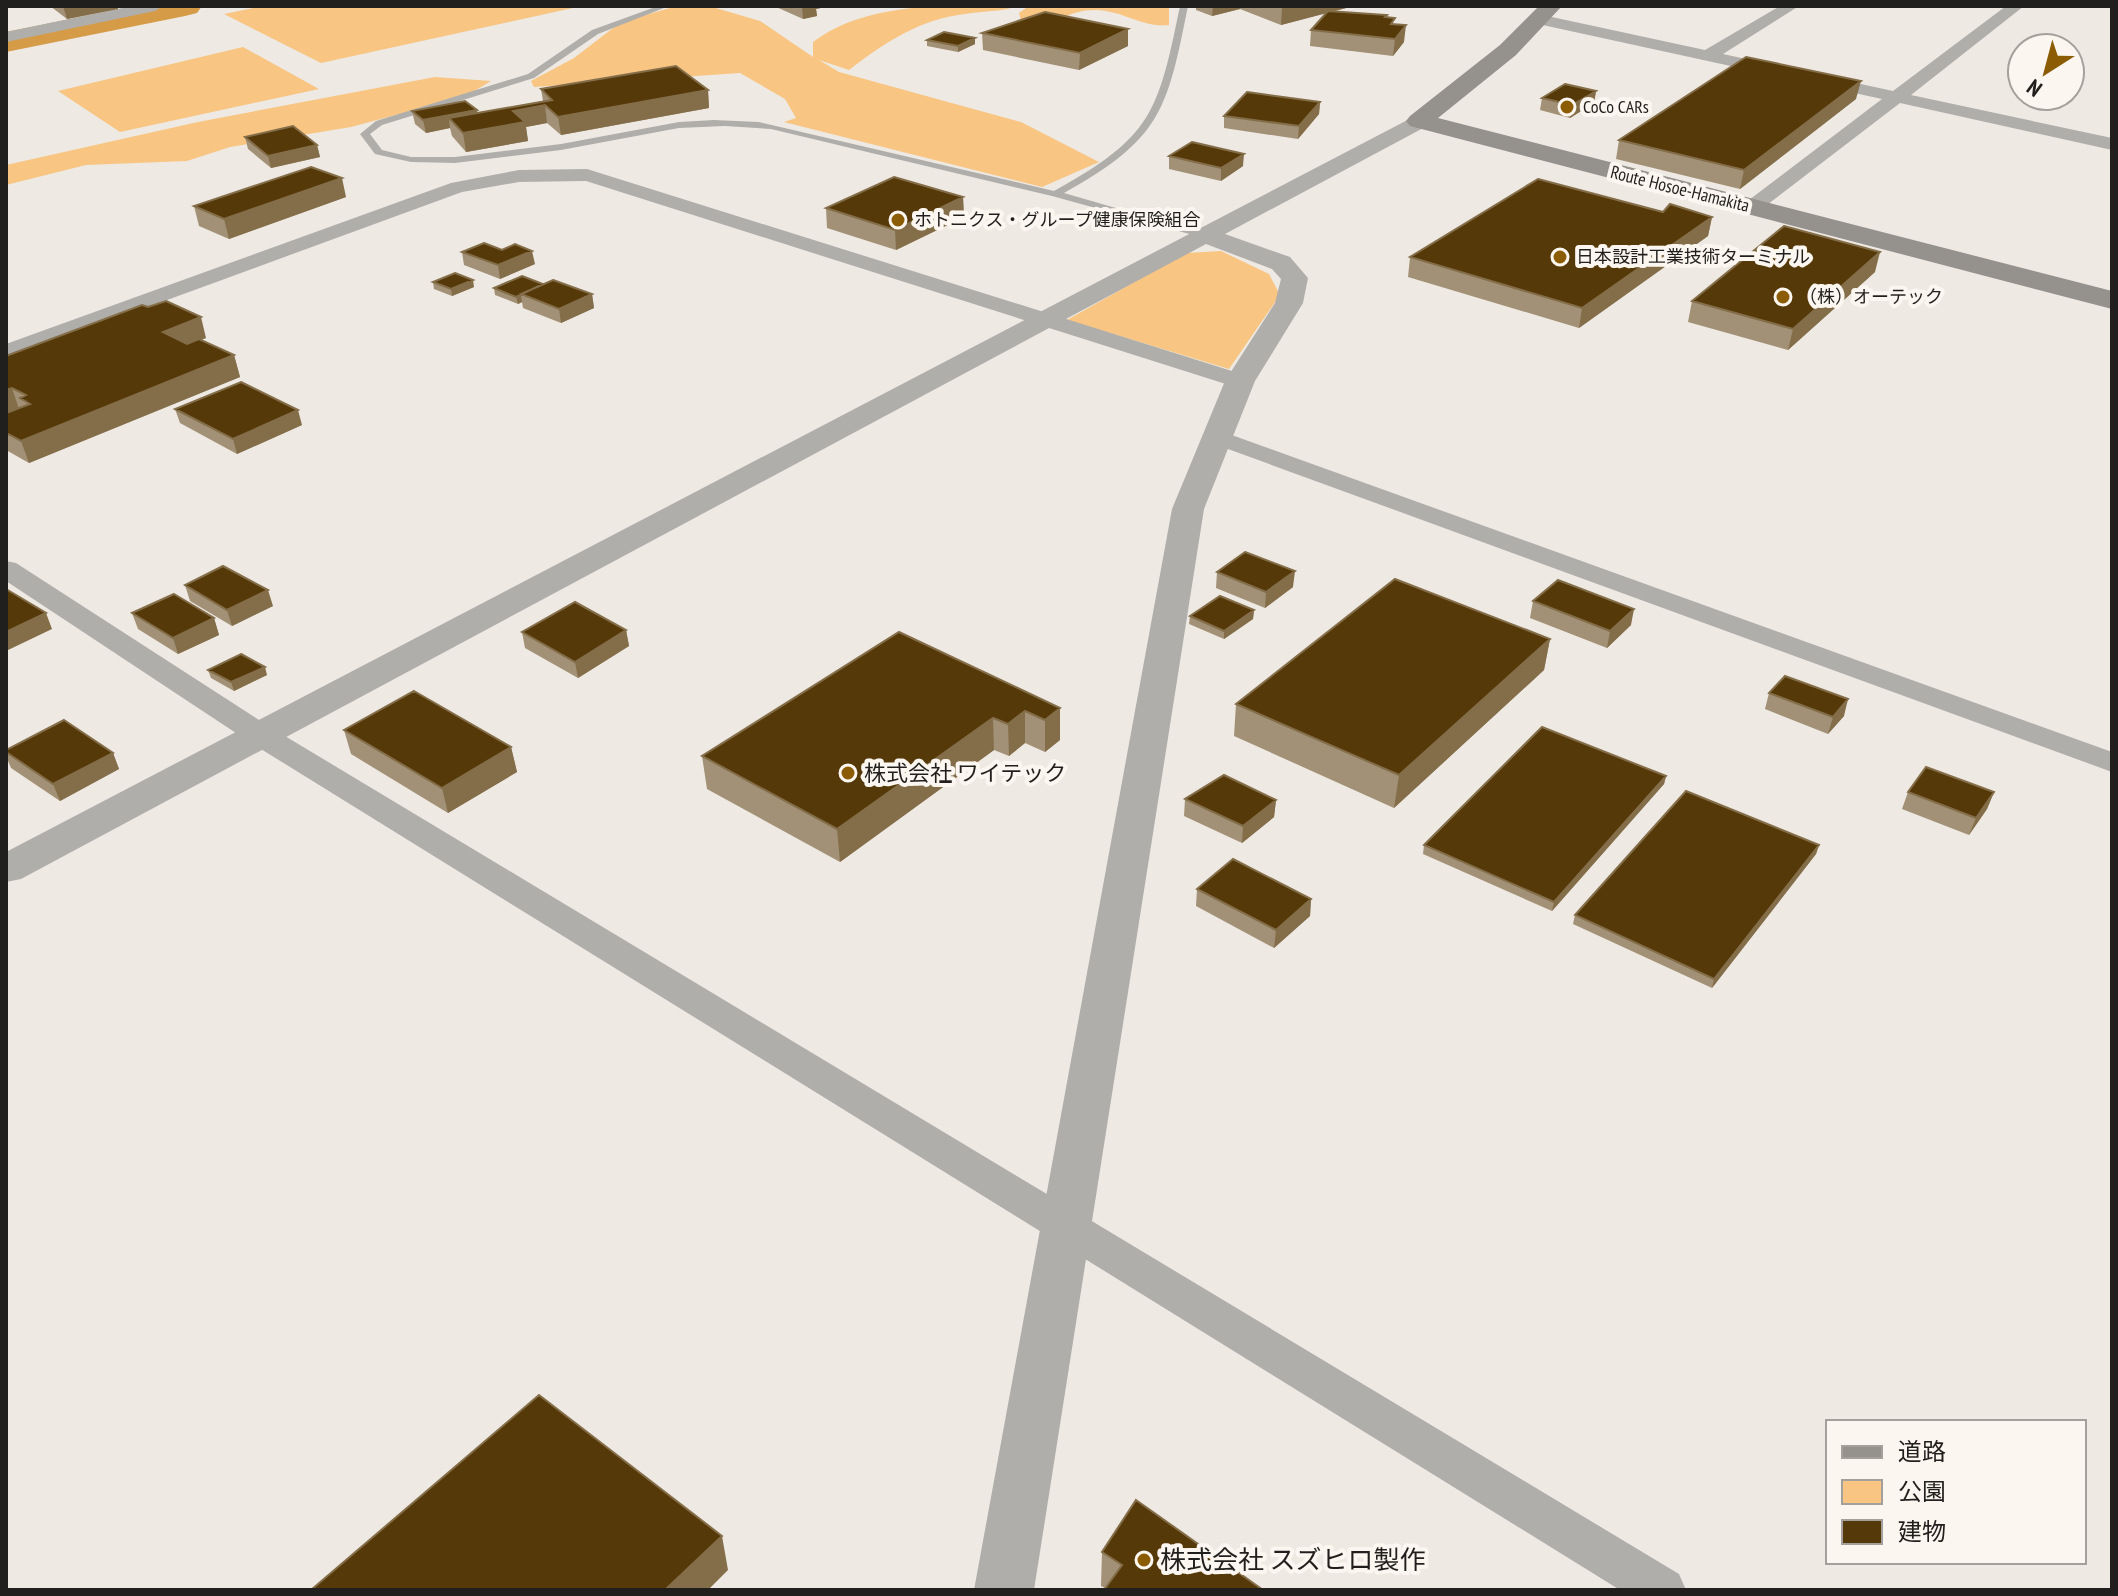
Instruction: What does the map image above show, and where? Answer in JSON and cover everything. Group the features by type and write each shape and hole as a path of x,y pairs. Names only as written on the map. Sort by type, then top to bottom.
{"main road":[{"path":"1419,121 1508,50 1545,13"},
{"name":"Route Hosoe-Hamakita","path":"1419,121 2112,300"}],"street":[{"path":"6,37 155,6"},
{"path":"1708,56 1791,6"},
{"path":"1752,207 2016,6"},
{"path":"1545,13 1708,56 2112,144"},
{"path":"6,869 1045,322 1419,121"},
{"path":"6,352 458,187 490,179 559,174 587,175 630,188 1045,322 1240,381"},
{"path":"1004,1590 1069,1226 1188,509 1215,436 1240,381 1289,303 1295,278 1281,263 1204,235"},
{"path":"1215,436 2112,763"},
{"path":"6,569 259,734 1662,1590"}],"lane":[{"path":"665,6 595,32 531,76 379,123 365,134 366,145 373,152 399,159 443,162 518,153 681,125 730,122 817,136 1055,194 1204,235"},
{"path":"1055,194 1106,167 1139,140 1162,105 1184,6"}],"green space":[{"path":"263,6 582,6 321,63 224,14"},
{"path":"677,6 709,6 760,21 813,57 813,42 835,28 884,12 938,6 1019,6 933,21 889,42 849,70 819,60 839,72 1021,122 1099,162 1042,187 784,122 796,118 785,99 740,73 534,87 531,81 574,58 621,22"},
{"path":"1029,6 1169,6 1169,25 1150,24 1095,10 1045,22 1021,20 1019,13"},
{"path":"243,47 319,89 120,132 58,91"},
{"path":"435,77 491,81 466,96 351,127 230,147 187,161 86,165 6,185 6,165 198,122"},
{"path":"1221,251 1269,274 1280,295 1229,369 1067,320 1186,253"}],"building":[{"path":"1328,11 1387,15 1385,17 1395,18 1391,24 1406,25 1395,39 1311,30"},
{"path":"1045,12 1128,29 1080,53 982,33"},
{"path":"944,32 975,38 958,46 927,40"},
{"path":"1746,57 1861,81 1744,170 1619,140"},
{"path":"676,66 708,90 558,117 545,105 513,111 525,122 463,133 449,118 552,100 541,89"},
{"path":"1565,84 1596,91 1572,105 1542,98"},
{"path":"1247,92 1320,102 1299,126 1224,116"},
{"path":"465,101 477,110 423,120 412,111"},
{"path":"293,126 317,145 268,156 245,137"},
{"path":"1192,142 1244,154 1221,168 1169,156"},
{"path":"311,167 342,178 224,219 194,206"},
{"path":"894,177 963,197 895,230 826,208"},
{"name":"日本設計工業技術ターミナル","path":"1538,179 1663,212 1670,204 1712,217 1582,308 1410,257"},
{"name":"（株）オーテック","path":"1784,226 1880,252 1793,329 1692,301"},
{"path":"484,243 502,250 515,244 532,251 498,265 462,252"},
{"path":"455,273 473,280 451,289 433,282"},
{"path":"522,276 543,284 516,297 494,288"},
{"path":"553,280 592,294 559,309 521,294"},
{"path":"166,301 201,317 163,332 187,344 199,339 234,355 21,441 6,433 6,413 30,404 20,398 26,395 12,388 6,390 6,356 142,305 148,307"},
{"path":"241,382 298,410 233,439 175,409"},
{"path":"1245,552 1295,571 1266,592 1217,572"},
{"path":"223,566 268,590 227,610 185,585"},
{"path":"1395,579 1550,639 1399,775 1236,704"},
{"path":"1558,580 1634,609 1610,631 1533,601"},
{"path":"6,589 46,613 6,632"},
{"path":"174,594 214,618 173,638 132,613"},
{"path":"1220,596 1254,610 1224,631 1190,616"},
{"path":"575,602 626,630 575,662 522,632"},
{"name":"株式会社 ワイテック","path":"899,632 1060,708 1045,720 1025,711 1008,724 993,718 837,829 702,756"},
{"path":"241,654 265,667 231,682 208,670"},
{"path":"1785,676 1848,699 1833,717 1769,693"},
{"path":"414,691 511,747 442,788 344,730"},
{"path":"64,720 113,753 53,784 6,752 6,750"},
{"path":"1542,727 1666,776 1554,902 1424,845"},
{"path":"1926,767 1994,792 1976,818 1908,792"},
{"path":"1224,775 1276,800 1243,826 1185,799"},
{"path":"1686,791 1819,845 1714,979 1575,915"},
{"path":"1233,859 1311,899 1276,930 1197,889"},
{"path":"539,1395 722,1536 665,1590 311,1590"},
{"path":"1136,1500 1263,1590 1104,1590 1122,1565 1102,1552"}],"waterway":[{"path":"6,42 185,6"}],"place":[{"name":"CoCo CARs","path":"1567,107"},
{"name":"ホトニクス・グループ健康保険組合","path":"898,220"},
{"name":"日本設計工業技術ターミナル","path":"1560,257"},
{"name":"（株）オーテック","path":"1783,297"},
{"name":"株式会社 ワイテック","path":"848,773"},
{"name":"株式会社 スズヒロ製作","path":"1144,1560"}]}
